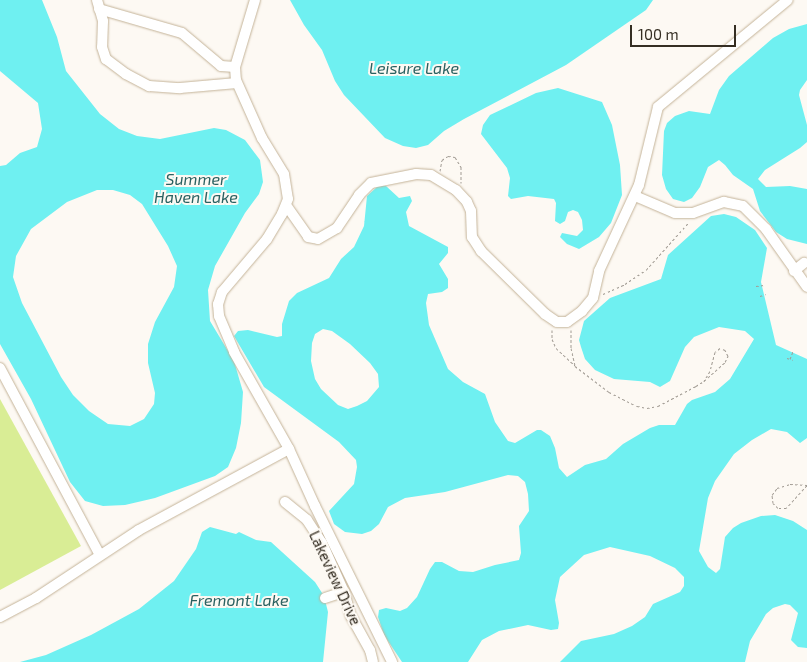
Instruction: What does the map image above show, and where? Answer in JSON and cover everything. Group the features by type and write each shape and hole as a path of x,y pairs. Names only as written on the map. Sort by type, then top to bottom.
{"street":[{"path":"255,0 235,67 237,83 262,138 284,174 288,192 286,205 267,239 222,292 218,310 234,352 289,449 314,506 392,662"},
{"path":"286,205 308,237 318,239 337,228 362,190 371,183 421,174 440,180 462,196 471,211 472,237 481,250 550,318 561,323 572,320 593,298 599,271 635,196 647,160 657,112 661,103 706,70 788,0"},
{"path":"98,4 182,33 221,66 235,67"},
{"path":"98,4 103,21 102,47 106,59 134,78 149,86 180,88 237,83"},
{"path":"635,196 675,213 698,212 724,202 743,206 766,229 807,287"},
{"path":"794,271 804,263"},
{"path":"0,368 100,555"},
{"path":"0,617 36,598 139,530 289,449"},
{"name":"Lakeview Drive","path":"286,502 300,513 315,532 344,592 350,616 370,650 373,662"},
{"path":"325,598 344,592"}],"path":[{"path":"440,180 442,160 448,156 455,156 461,167 462,196"},
{"path":"593,298 625,284 646,270 698,212"},
{"path":"756,286 764,285"},
{"path":"760,296 766,294"},
{"path":"550,318 553,343 575,366 616,396 636,406 647,408 670,402 704,381 727,360 725,350 720,348 715,352 710,371 704,381"},
{"path":"572,320 571,348 575,366"},
{"path":"790,359 793,350"},
{"path":"786,358 793,360"},
{"path":"790,484 807,485 786,508 778,508 774,503 772,495 777,488 790,484"}],"green space":[{"path":"0,399 81,546 0,590"}],"water":[{"name":"Summer Haven Lake","path":"0,0 42,0 57,37 66,71 100,114 119,129 137,136 160,139 214,128 226,130 245,140 260,160 263,182 259,194 245,213 215,266 208,290 210,321 234,361 243,392 241,423 236,448 228,467 215,476 155,498 125,505 103,506 85,501 70,482 31,399 0,344 0,166 6,165 20,153 37,147 42,129 38,103 0,71","holes":["97,190 113,190 130,195 142,204 168,246 177,266 174,287 155,322 148,344 148,363 155,393 154,404 144,419 130,426 108,424 89,411 73,395 61,377 22,303 13,277 16,256 31,229 67,202"]},
{"name":"Leisure Lake","path":"290,0 653,0 646,10 566,65 464,119 444,131 428,145 416,148 403,146 385,138 344,95 335,81 322,50 304,25"},
{"path":"807,24 807,80 799,95 807,125 807,142 765,170 758,179 766,187 790,186 807,189 807,244 787,239 776,232 760,211 753,189 733,175 719,160 708,167 700,187 692,198 684,202 673,199 666,189 662,175 664,131 667,123 675,116 689,111 710,114 719,90 729,76 773,38 789,29"},
{"path":"558,88 602,102 612,125 620,165 622,195 611,223 599,237 579,249 567,244 560,237 562,233 577,236 583,230 582,220 578,212 573,210 568,212 565,221 560,224 555,221 556,203 554,199 528,196 511,199 508,196 510,178 507,168 481,134 483,125 490,115 536,93"},
{"path":"378,186 386,186 399,198 410,196 412,201 406,212 409,226 448,247 448,253 439,264 448,279 448,288 442,292 428,294 426,303 429,325 448,369 463,382 485,394 495,422 508,441 515,443 537,430 541,430 550,436 555,448 559,468 567,477 585,465 606,459 623,444 650,428 659,425 675,425 687,404 692,400 715,392 730,379 754,339 745,331 719,327 694,337 685,347 670,381 660,387 650,382 614,379 595,370 585,359 579,340 584,321 610,298 661,279 668,255 711,216 724,214 736,217 755,230 767,248 761,282 776,345 807,359 807,438 800,443 787,432 771,429 752,440 734,454 715,481 708,498 699,551 708,567 716,573 720,569 725,537 733,528 741,523 761,516 775,515 793,521 807,530 807,648 798,647 791,640 798,613 790,605 785,604 773,608 766,614 750,641 745,662 560,662 581,641 614,634 632,626 645,617 653,604 680,592 684,586 684,577 675,568 650,556 610,547 584,555 560,577 555,600 559,623 558,629 551,630 528,625 499,631 482,640 468,662 402,662 384,635 378,617 379,610 386,608 400,611 407,608 417,597 435,562 442,562 459,571 473,572 519,560 521,553 519,526 529,511 525,482 518,476 508,475 445,492 405,498 388,507 379,524 371,531 362,534 345,532 334,524 329,511 354,484 357,467 356,460 339,442 264,387 234,336 238,331 248,330 277,337 282,336 282,324 289,301 297,293 329,278 341,259 354,247 364,226 367,196","holes":["323,329 332,331 350,344 370,363 378,374 379,387 367,401 348,409 338,405 321,389 315,379 311,361 312,343 315,334"]},
{"name":"Fremont Lake","path":"210,527 236,534 239,532 256,540 271,542 315,582 324,596 328,612 323,662 20,662 46,655 91,635 139,609 174,581 196,549 202,532"}]}
